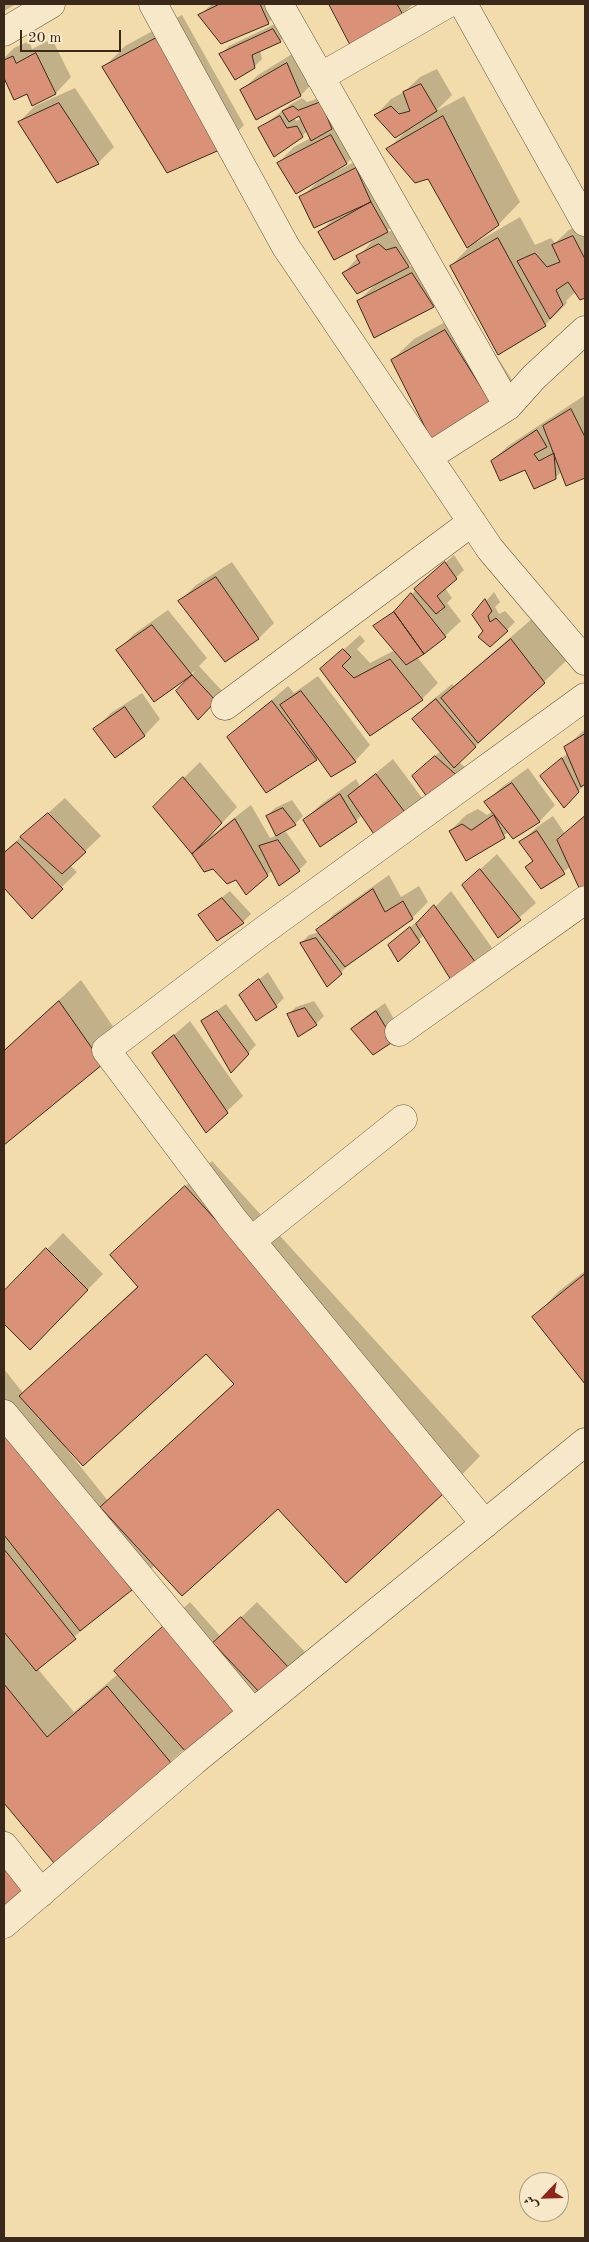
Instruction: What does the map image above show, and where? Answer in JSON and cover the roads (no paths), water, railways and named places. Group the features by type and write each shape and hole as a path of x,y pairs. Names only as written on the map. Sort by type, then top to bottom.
{"street":[{"path":"4,32 51,4"},
{"path":"153,4 286,247 490,549 585,661"},
{"path":"279,4 508,406"},
{"path":"320,77 447,4"},
{"path":"463,4 585,222"},
{"path":"428,457 508,406 534,376 585,330"},
{"path":"225,706 472,522"},
{"path":"484,1524 251,1241 106,1050 264,931 585,697"},
{"path":"398,1032 585,900"},
{"path":"251,1241 403,1119"},
{"path":"4,1414 253,1713"},
{"path":"4,1924 253,1713 585,1442"},
{"path":"4,1846 40,1893"}]}
